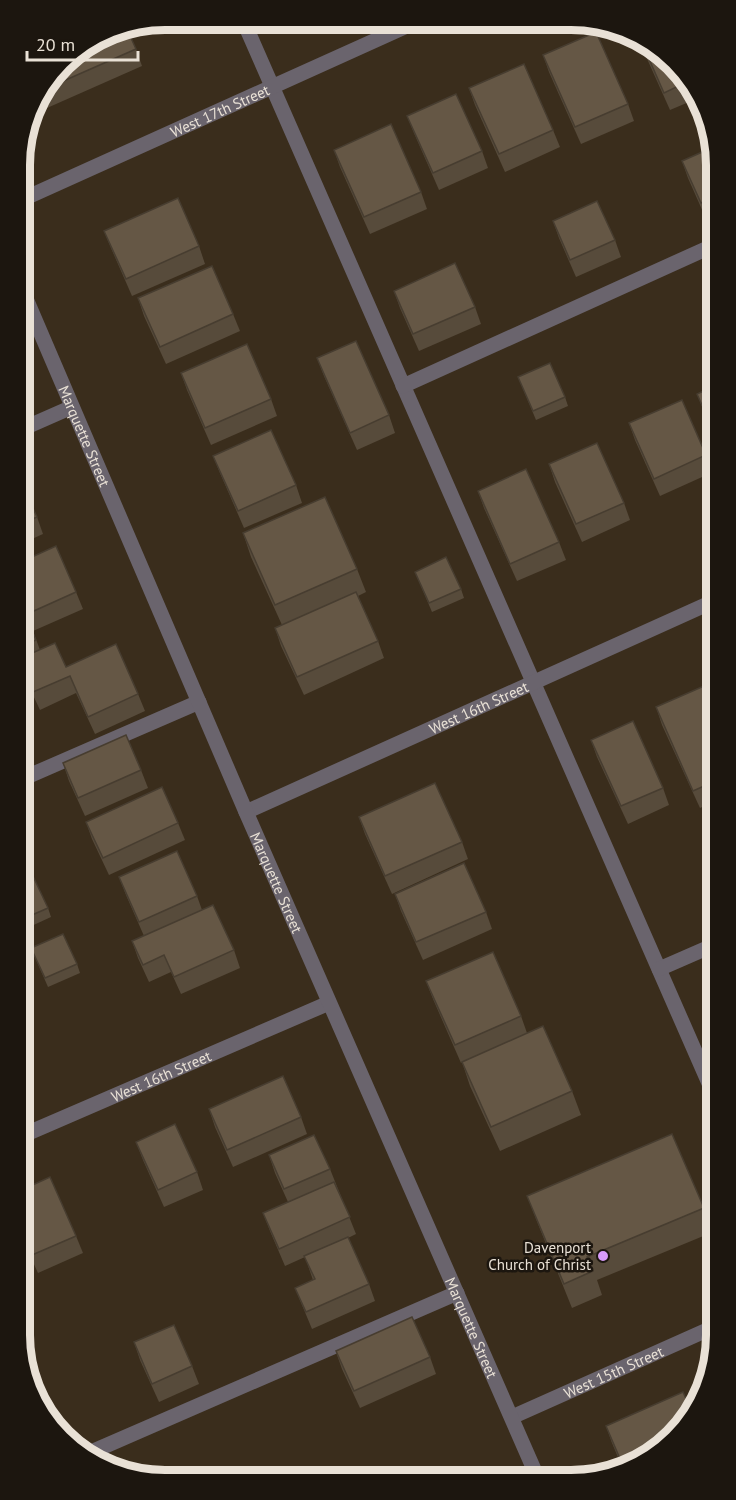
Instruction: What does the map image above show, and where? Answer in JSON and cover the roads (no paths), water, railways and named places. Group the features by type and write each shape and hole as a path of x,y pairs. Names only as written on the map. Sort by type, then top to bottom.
{"street":[{"path":"247,30 706,1076"},
{"name":"West 17th Street","path":"30,196 398,30"},
{"path":"403,386 706,249"},
{"name":"Marquette Street","path":"30,308 329,1003 535,1470"},
{"path":"30,425 72,407"},
{"name":"West 16th Street","path":"246,812 706,605"},
{"path":"30,775 199,702"},
{"path":"659,969 706,948"},
{"name":"West 16th Street","path":"30,1132 329,1003"},
{"path":"96,1451 457,1293"},
{"name":"West 15th Street","path":"512,1417 706,1330"}],"place":[{"name":"Davenport Church of Christ","path":"603,1256"}]}
